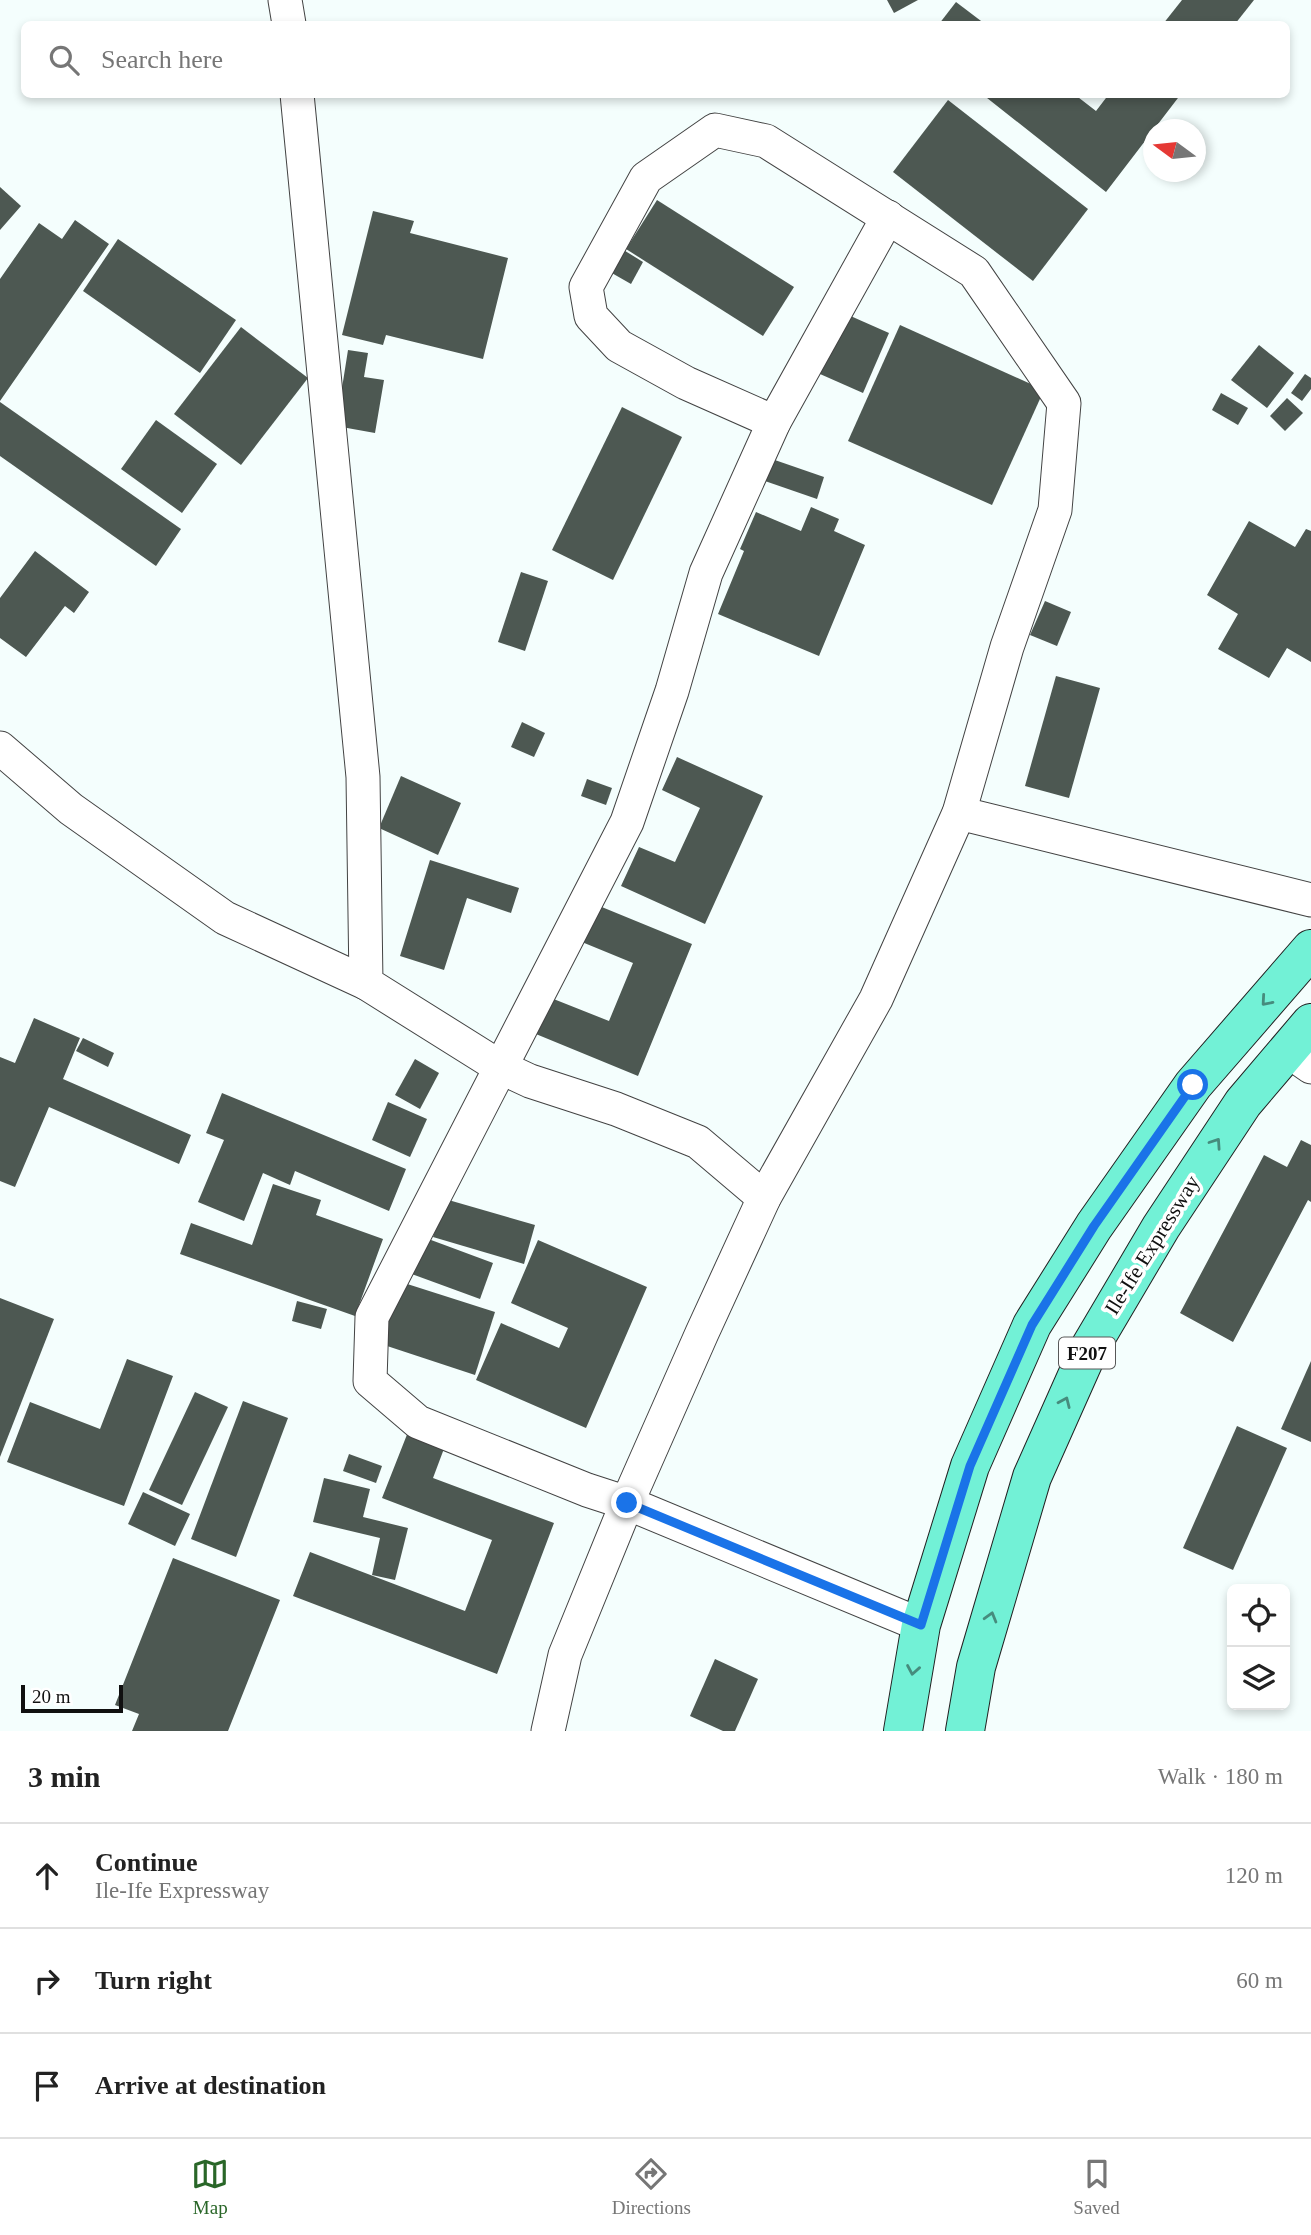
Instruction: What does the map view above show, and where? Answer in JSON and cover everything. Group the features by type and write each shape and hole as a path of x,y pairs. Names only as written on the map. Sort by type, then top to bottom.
{"main road":[{"name":"F207","path":"903,1731 921,1625 970,1466 1032,1325 1094,1226 1193,1085 1311,949"},
{"name":"Ile-Ife Expressway","path":"965,1731 976,1667 1032,1477 1089,1349 1161,1227 1235,1114 1303,1047"}],"street":[{"path":"285,0 288,21"},
{"path":"297,98 363,777 366,983"},
{"path":"548,1731 565,1654 627,1503 764,1198 876,999 959,813 1007,647 1055,510 1064,403 974,272 766,141 715,131 646,178 586,287 591,316 619,346 687,383 774,422"},
{"path":"888,217 774,422 706,573 672,691 627,822 372,1317 370,1381 418,1422 587,1490 627,1503 921,1625"},
{"path":"0,748 71,808 225,918 366,983 500,1067 530,1081 616,1109 698,1142 764,1198"},
{"path":"959,813 1311,900"}],"building":[{"path":"887,0 918,0 894,13"},
{"path":"1182,0 1254,0 1237,21 1165,21"},
{"path":"956,2 981,21 941,21"},
{"path":"987,98 1079,98 1096,111 1106,98 1178,98 1162,119 1143,119 1143,144 1106,192"},
{"path":"948,100 1088,209 1033,281 893,172"},
{"path":"0,187 21,206 0,230"},
{"path":"657,200 794,287 763,336 626,249"},
{"path":"373,211 414,221 410,233 508,258 483,359 386,335 383,345 342,335"},
{"path":"75,220 109,244 0,401 0,279 39,223 62,239"},
{"path":"118,239 236,320 200,373 83,291"},
{"path":"622,249 643,262 631,284 610,272"},
{"path":"846,314 889,333 863,393 820,374"},
{"path":"900,325 1044,390 992,505 848,441"},
{"path":"241,327 308,378 241,465 174,414"},
{"path":"1259,345 1294,373 1267,408 1231,380"},
{"path":"348,350 368,353 364,377 384,380 375,433 336,426"},
{"path":"1305,374 1311,378 1311,389 1302,401 1291,393"},
{"path":"1221,393 1248,408 1238,425 1212,410"},
{"path":"1287,398 1303,413 1285,431 1270,416"},
{"path":"0,402 181,529 156,566 0,456"},
{"path":"622,407 682,437 613,580 552,550"},
{"path":"156,420 217,464 182,513 121,469"},
{"path":"769,458 824,477 817,499 762,480"},
{"path":"811,507 839,519 834,531 865,545 819,656 718,614 744,551 740,549 756,512 801,531"},
{"path":"1249,521 1295,547 1306,529 1311,531 1311,662 1287,648 1269,678 1218,649 1238,614 1207,595"},
{"path":"35,551 89,592 74,613 65,606 26,657 0,638 0,598"},
{"path":"521,572 548,581 525,651 498,642"},
{"path":"1045,601 1071,612 1057,646 1030,635"},
{"path":"1056,676 1100,688 1069,798 1025,786"},
{"path":"522,722 545,733 534,757 511,747"},
{"path":"677,757 763,796 705,924 621,886 639,847 675,862 700,808 662,790"},
{"path":"401,776 461,803 438,855 379,828"},
{"path":"587,779 612,788 606,805 581,796"},
{"path":"430,860 519,888 511,913 467,898 444,970 400,956"},
{"path":"592,903 692,944 638,1076 531,1032 546,996 609,1021 633,963 577,940"},
{"path":"34,1018 80,1038 63,1079 191,1135 179,1164 49,1107 15,1187 0,1181 0,1057 15,1063"},
{"path":"83,1038 114,1053 108,1067 76,1051"},
{"path":"415,1059 439,1073 420,1109 395,1095"},
{"path":"222,1093 406,1169 389,1211 295,1171 290,1185 263,1173 244,1221 198,1202 224,1140 206,1133"},
{"path":"388,1102 427,1119 410,1157 372,1140"},
{"path":"1301,1140 1311,1145 1311,1202 1308,1200 1233,1342 1180,1313 1264,1155 1287,1167"},
{"path":"273,1184 321,1200 316,1215 383,1239 355,1316 180,1254 191,1223 252,1245"},
{"path":"445,1199 535,1225 524,1264 433,1237"},
{"path":"423,1237 493,1263 480,1299 409,1273"},
{"path":"538,1240 647,1287 586,1428 476,1380 501,1323 559,1348 568,1328 511,1303"},
{"path":"401,1282 495,1312 475,1375 381,1344"},
{"path":"0,1298 54,1319 0,1457"},
{"path":"297,1301 327,1309 321,1329 292,1321"},
{"path":"127,1359 173,1376 124,1506 7,1462 30,1402 100,1429"},
{"path":"1311,1361 1311,1442 1281,1429"},
{"path":"195,1392 228,1407 182,1505 149,1490"},
{"path":"243,1401 288,1418 236,1557 191,1539"},
{"path":"1237,1426 1287,1448 1233,1570 1183,1548"},
{"path":"408,1432 445,1446 433,1478 554,1523 497,1674 293,1596 310,1552 465,1611 492,1540 382,1498"},
{"path":"349,1454 382,1466 376,1483 343,1471"},
{"path":"324,1478 370,1489 363,1517 408,1528 395,1580 372,1575 380,1538 313,1522"},
{"path":"143,1492 190,1514 175,1546 128,1524"},
{"path":"173,1558 280,1600 228,1731 132,1731 139,1714 115,1705"},
{"path":"715,1659 758,1679 735,1731 723,1731 690,1716"}],"route":[{"path":"627,1503 921,1625 970,1466 1032,1325 1094,1226 1193,1085"}]}
